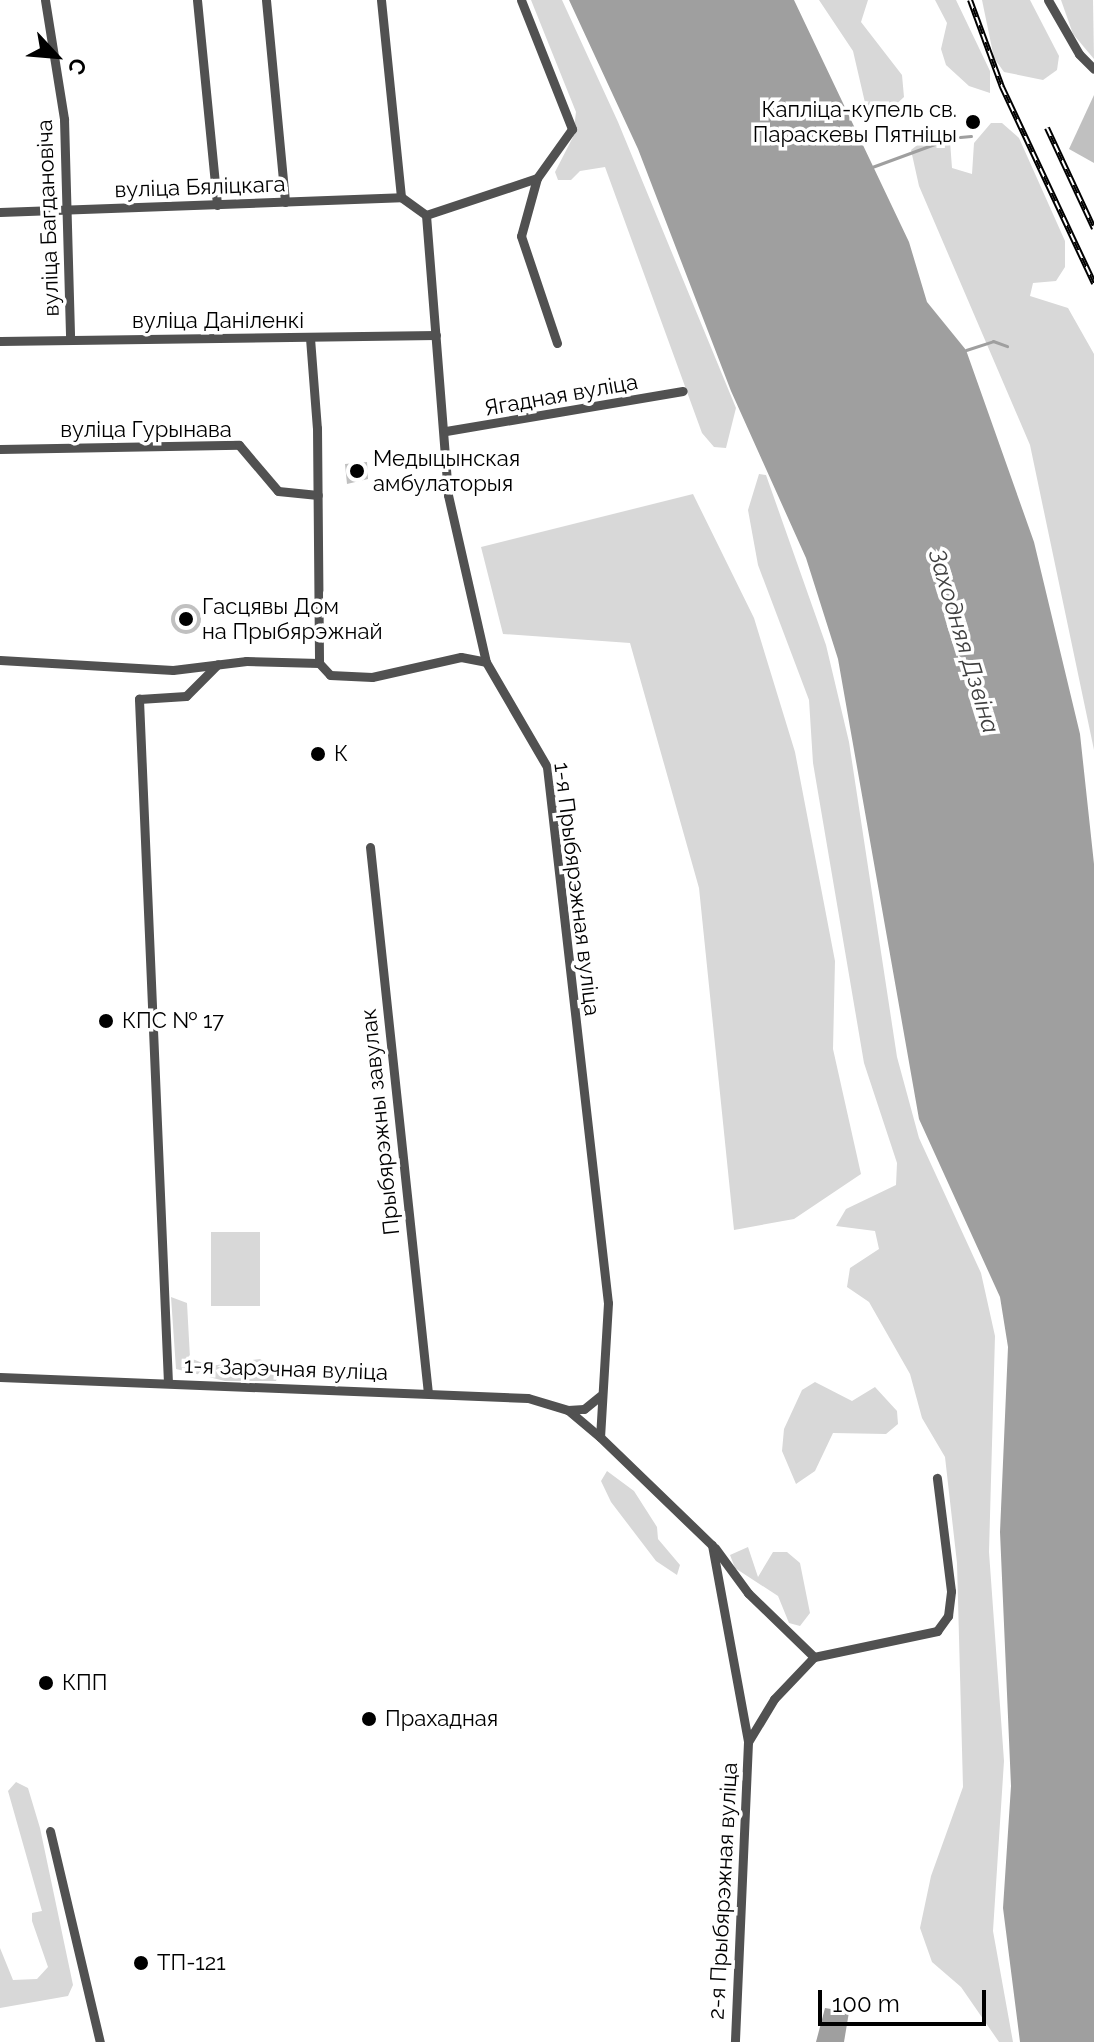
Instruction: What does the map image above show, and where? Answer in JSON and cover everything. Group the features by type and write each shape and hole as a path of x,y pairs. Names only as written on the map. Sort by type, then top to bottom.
{"street":[{"name":"вуліца Багдановіча","path":"45,0 64,119 69,210 64,224 70,340"},
{"path":"197,0 217,205"},
{"path":"266,0 285,202"},
{"path":"381,0 401,197 426,215 537,178"},
{"path":"521,0 572,129 537,178 521,236 557,343"},
{"path":"1048,0 1094,69"},
{"name":"вуліца Бяліцкага","path":"0,212 401,197"},
{"name":"1-я Прыбярэжная вуліца","path":"426,215 446,431 448,495 486,662 547,767 608,1303 600,1396 600,1437"},
{"name":"вуліца Даніленкі","path":"0,341 436,335"},
{"path":"310,338 318,495 319,663 330,675 372,677 461,657 486,662"},
{"name":"Ягадная вуліца","path":"446,431 683,391"},
{"name":"вуліца Гурынава","path":"0,449 239,445 278,491 318,495"},
{"path":"0,660 173,670 218,664 319,663"},
{"path":"168,1383 139,699 186,696 218,664"},
{"name":"Прыбярэжны завулак","path":"370,847 428,1393"},
{"name":"1-я Зарэчная вуліца","path":"0,1377 528,1398 568,1410 712,1545 748,1593 814,1657"},
{"path":"568,1410 584,1409 600,1396"},
{"path":"748,1742 774,1699 814,1657 943,1628 951,1591 937,1478"},
{"path":"712,1545 748,1742"},
{"name":"2-я Прыбярэжная вуліца","path":"735,2042 748,1742"},
{"path":"50,1831 100,2042"}],"shaded area":[{"path":"531,0 562,0 618,122 736,408 726,448 714,447 702,433 605,167 580,171 571,180 558,180 555,172 573,137 576,112"},
{"path":"819,0 868,0 861,22 902,75 904,97 888,112 866,107 853,51"},
{"path":"935,0 956,0 990,71 990,93 969,86 946,65 941,49 947,23"},
{"path":"982,0 1030,0 1059,56 1057,70 1043,80 1004,72 994,58"},
{"path":"1061,0 1093,0 1094,59 1073,34"},
{"path":"991,123 1002,123 1019,138 1065,241 1065,267 1056,281 1033,283 1030,296 1068,308 1094,354 1094,750 1030,445 919,186 911,150 930,135 950,141 952,168 972,174 974,143"},
{"path":"759,474 766,475 826,645 849,742 897,1057 919,1138 981,1273 995,1336 989,1552 1004,1761 993,1931 1013,2042 999,2042 961,1987 932,1962 920,1928 931,1876 963,1787 957,1563 945,1457 922,1418 910,1374 869,1302 847,1287 850,1268 879,1249 875,1231 836,1226 846,1209 896,1185 897,1163 864,1063 813,763 809,700 758,565 748,510"},
{"path":"693,494 754,618 795,752 835,961 833,1049 861,1174 794,1219 734,1230 699,888 630,643 503,634 481,547"},
{"path":"211,1232 260,1232 260,1306 211,1306"},
{"path":"171,1297 187,1303 190,1358 210,1366 260,1359 280,1372 276,1381 225,1381 176,1369"},
{"path":"815,1382 852,1401 875,1387 897,1411 898,1424 886,1434 833,1433 815,1471 796,1484 782,1451 784,1429 802,1390"},
{"path":"607,1471 634,1491 657,1527 658,1539 680,1565 677,1575 656,1561 611,1502 601,1481"},
{"path":"748,1547 758,1577 773,1552 787,1552 800,1563 810,1613 800,1626 789,1623 778,1596 735,1568 730,1555"},
{"path":"16,1782 28,1788 40,1828 73,1985 68,1996 0,2008 0,1948 13,1980 37,1979 48,1967 32,1921 32,1913 42,1911 8,1791"}],"water":[{"name":"Заходняя Дзвіна","path":"569,0 794,0 909,242 927,302 966,350 1034,542 1080,734 1094,864 1094,2042 1020,2042 1003,1908 1011,1786 1000,1532 1008,1347 1000,1297 919,1119 838,659 806,558 731,391 638,149"},
{"path":"825,2008 849,2012 844,2042 816,2042"}],"building":[{"path":"1094,95 1094,163 1069,149"},
{"name":"Медыцынская амбулаторыя","path":"367,462 368,479 347,484 345,464"},
{"name":"Гасцявы Дом на Прыбярэжнай","path":"186,604 197,608 201,619 197,630 186,634 175,630 171,619 175,608"}],"waterway":[{"path":"960,137 971,136"},
{"path":"872,167 951,138"},
{"path":"966,350 993,341 1007,346"}],"railway":[{"path":"970,0 1002,87 1094,283"},
{"path":"1047,128 1094,229"}],"place":[{"name":"Капліца-купель св. Параскевы Пятніцы","path":"973,122"},
{"name":"Медыцынская амбулаторыя","path":"357,471"},
{"name":"Гасцявы Дом на Прыбярэжнай","path":"186,619"},
{"name":"К","path":"318,754"},
{"name":"КПС № 17","path":"106,1021"},
{"name":"КПП","path":"46,1683"},
{"name":"Прахадная","path":"369,1719"},
{"name":"ТП-121","path":"141,1963"}]}
